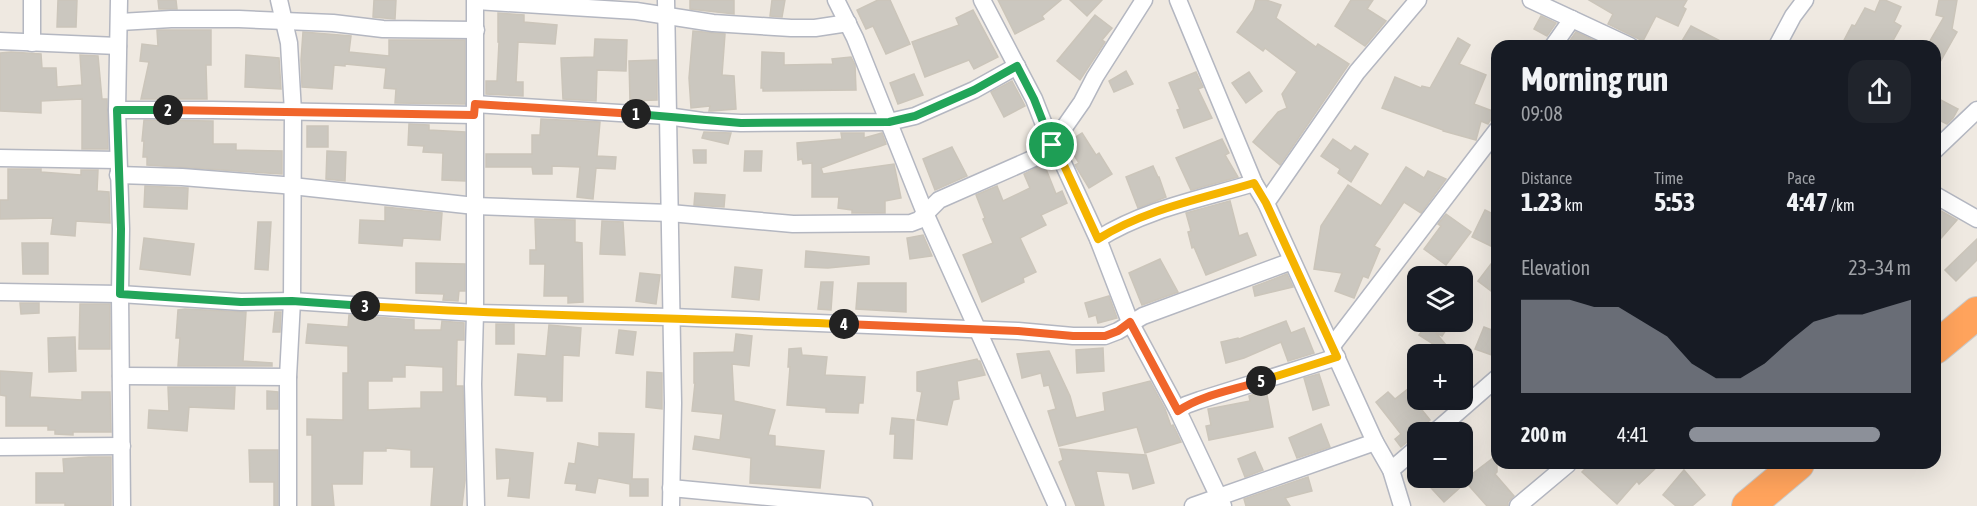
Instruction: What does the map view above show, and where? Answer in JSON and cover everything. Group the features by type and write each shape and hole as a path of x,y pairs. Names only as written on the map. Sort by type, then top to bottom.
{"highway":[{"path":"1941,343 1977,313"},
{"path":"1748,506 1792,469"}],"street":[{"path":"32,0 32,43"},
{"path":"119,0 117,110 121,229 122,506"},
{"path":"279,0 289,43 293,112 288,506"},
{"path":"836,0 848,23 925,213 1057,506"},
{"path":"0,158 118,167 182,177 475,206 670,213 793,224 911,223 919,220 939,200 1032,159 1052,145 1082,102 1095,77 1144,0"},
{"path":"1178,0 1254,183 1266,203 1391,470 1402,506"},
{"path":"1266,203 1357,72 1418,0"},
{"path":"1531,0 1617,40"},
{"path":"1780,40 1805,0"},
{"path":"476,506 473,384 476,1 636,10 666,8 713,22 791,28 815,28 848,23"},
{"path":"986,1 1098,239 1130,322 1178,411 1221,501"},
{"path":"666,8 673,402 671,506"},
{"path":"120,22 171,19 284,21 333,23 384,29 476,30"},
{"path":"1557,40 1572,19"},
{"path":"0,41 118,46"},
{"path":"117,110 293,112 475,109 667,116 741,123 889,122 915,116 974,90 1017,66"},
{"path":"1941,144 1977,110"},
{"path":"1178,411 1186,405 1334,352 1491,138"},
{"path":"1098,239 1122,224 1147,213 1254,183"},
{"path":"1941,198 1977,219"},
{"path":"0,292 120,294 241,302 292,301 475,313 672,317 1105,336 1118,331 1130,322 1292,261"},
{"path":"121,376 288,377"},
{"path":"1446,422 1491,383"},
{"path":"1193,506 1221,501 1376,441"},
{"path":"0,447 122,446"},
{"path":"1391,470 1407,456"},
{"path":"1518,506 1562,469"},
{"path":"670,488 864,506"}],"building":[{"path":"58,0 77,0 76,27 57,27"},
{"path":"158,0 176,0 177,9 159,9"},
{"path":"374,0 396,0 395,19 373,17"},
{"path":"690,0 734,0 734,14 690,9"},
{"path":"772,0 785,0 782,17 770,16"},
{"path":"878,0 890,0 910,44 886,54 873,26 866,29 857,10"},
{"path":"998,0 1061,0 1042,16 1044,19 1015,34"},
{"path":"1070,0 1102,0 1087,16"},
{"path":"1256,0 1266,0 1281,5 1276,18 1316,47 1318,44 1349,64 1280,165 1253,142 1278,112 1287,108 1282,94 1297,72 1265,48 1263,51 1237,32 1253,10"},
{"path":"1351,0 1373,0 1367,9 1386,21 1365,46 1335,26"},
{"path":"1589,0 1687,0 1683,7 1686,9 1678,26 1656,16 1644,40 1608,24 1613,14"},
{"path":"1880,0 1901,7 1894,22 1901,26 1893,40 1844,40 1865,8 1875,12"},
{"path":"1939,0 1957,0 1952,29 1957,32 1941,60 1941,40 1931,40 1944,17 1936,15"},
{"path":"973,10 998,57 974,69 969,60 925,77 912,42 959,25 956,18"},
{"path":"498,13 524,15 524,22 557,25 555,44 518,42 516,82 523,82 523,96 486,94 486,81 497,81"},
{"path":"1095,15 1112,28 1102,40 1105,42 1080,80 1057,61"},
{"path":"1541,16 1556,23 1547,36 1534,29"},
{"path":"1691,26 1718,40 1683,40"},
{"path":"157,30 211,30 211,65 206,65 207,99 141,99 149,62 140,61 142,44 158,46"},
{"path":"693,31 725,34 722,75 734,76 736,109 709,111 710,106 691,108 689,78"},
{"path":"303,32 351,36 349,52 389,56 389,40 465,40 465,104 395,103 396,89 384,88 386,68 334,65 332,89 302,87"},
{"path":"1576,32 1593,40 1570,40"},
{"path":"1458,38 1470,45 1459,64 1486,75 1474,104 1491,110 1491,119 1488,124 1481,121 1476,140 1443,131 1382,108 1395,77 1421,88 1422,86 1430,88"},
{"path":"595,39 627,40 626,71 597,70 596,101 563,99 561,58 594,57"},
{"path":"762,52 784,53 784,65 833,64 832,59 851,57 855,65 856,90 763,91 761,88"},
{"path":"0,53 41,54 42,68 56,68 57,87 82,85 80,55 98,56 102,99 107,99 108,149 82,149 82,99 41,101 41,113 0,111"},
{"path":"246,55 279,58 281,89 245,87"},
{"path":"657,60 657,100 630,101 629,61"},
{"path":"1126,71 1133,84 1114,92 1109,81"},
{"path":"1196,72 1203,87 1198,89 1212,118 1184,128 1177,110 1180,109 1169,83"},
{"path":"1249,72 1262,91 1246,103 1232,83"},
{"path":"914,74 923,95 898,104 890,83"},
{"path":"1012,81 1025,106 1004,117 991,92"},
{"path":"1941,100 1958,109 1947,124 1941,121"},
{"path":"541,119 600,122 597,156 616,157 615,169 596,168 593,199 577,197 580,167 552,166 552,174 533,174 532,167 486,167 486,154 532,154 532,135 540,135"},
{"path":"144,120 213,121 213,144 236,144 236,150 282,151 282,174 147,165 147,157 143,157"},
{"path":"409,124 429,125 429,130 465,132 465,181 442,180 443,153 423,152 424,146 408,145"},
{"path":"307,126 328,126 328,147 307,147"},
{"path":"704,132 731,133 728,144 702,138"},
{"path":"841,133 864,133 864,138 882,133 886,144 821,168 823,174 894,164 901,198 885,201 885,213 852,213 852,210 838,208 839,197 812,197 812,163 803,164 802,159 798,160 797,143 842,139"},
{"path":"1082,133 1096,155 1099,153 1112,174 1089,188 1075,165 1079,163 1066,143"},
{"path":"1222,139 1229,153 1225,155 1238,177 1191,190 1176,158"},
{"path":"1333,139 1351,151 1355,146 1368,154 1351,182 1338,173 1340,169 1321,156"},
{"path":"952,147 967,176 935,190 923,159"},
{"path":"693,150 706,150 706,163 694,163"},
{"path":"327,151 346,152 345,181 326,179"},
{"path":"745,151 762,151 761,171 744,171"},
{"path":"1044,164 1056,194 1062,191 1067,203 1041,215 1046,225 1020,238 1036,272 1023,278 1024,282 982,302 963,255 993,243 976,195 997,186 1003,201 1030,188 1024,174"},
{"path":"1153,166 1166,197 1138,208 1126,177"},
{"path":"1406,167 1424,178 1428,171 1446,179 1421,213 1404,202 1374,246 1380,249 1368,278 1363,276 1354,298 1335,291 1342,273 1314,269 1321,226 1348,185 1381,206"},
{"path":"8,169 41,169 41,172 81,175 81,170 98,170 97,191 109,192 110,223 76,221 75,236 51,234 53,218 0,219 0,200 8,200"},
{"path":"145,186 188,188 187,209 144,207"},
{"path":"695,193 725,195 724,207 694,205"},
{"path":"1230,201 1239,236 1247,233 1256,255 1206,275 1194,247 1192,248 1188,232 1191,231 1186,213"},
{"path":"385,207 442,213 440,240 403,238 402,246 359,243 360,220 385,221"},
{"path":"1485,210 1491,213 1491,246 1472,237"},
{"path":"1941,211 1957,220 1941,238"},
{"path":"1446,214 1471,232 1446,265 1424,249 1441,226 1438,224"},
{"path":"535,219 575,220 575,242 582,243 583,302 568,303 568,296 544,296 545,264 530,264 530,250 536,250"},
{"path":"602,221 623,222 625,255 600,254"},
{"path":"258,222 271,222 268,270 255,269"},
{"path":"923,235 932,256 910,259 907,238"},
{"path":"144,238 194,244 190,275 140,269"},
{"path":"1977,239 1977,260 1956,281 1945,270"},
{"path":"22,243 48,243 48,274 23,274"},
{"path":"806,251 869,257 869,264 828,268 805,267"},
{"path":"1160,259 1178,292 1142,305 1129,273"},
{"path":"416,263 465,264 465,291 459,291 458,301 443,300 444,294 416,293"},
{"path":"1491,264 1491,291 1478,281"},
{"path":"735,267 762,270 759,300 732,297"},
{"path":"640,273 660,275 656,304 636,301"},
{"path":"1287,274 1293,287 1255,296 1253,287"},
{"path":"821,282 833,282 831,310 818,309"},
{"path":"858,283 906,283 906,312 856,309"},
{"path":"1109,296 1117,318 1098,323 1096,315 1089,317 1085,303"},
{"path":"20,303 39,303 39,313 21,314"},
{"path":"80,304 110,304 110,349 79,349"},
{"path":"178,310 246,312 243,361 272,363 272,366 178,366 180,338 176,338"},
{"path":"275,312 281,312 280,332 273,332"},
{"path":"349,315 414,320 414,330 441,330 442,321 464,323 464,340 457,340 456,386 463,386 465,480 462,506 431,506 434,467 411,467 411,450 386,448 386,451 363,451 362,484 332,484 334,506 312,506 312,435 307,435 307,419 343,420 343,373 348,373 348,346 306,343 308,324 348,327","holes":["405,365 443,367 443,392 421,392 421,408 368,410 368,381 392,381 392,377 405,377"]},
{"path":"1286,321 1291,333 1304,328 1314,353 1288,361 1281,342 1226,363 1221,342 1239,339"},
{"path":"496,324 514,324 514,344 496,344"},
{"path":"549,325 581,328 579,356 563,355 562,401 547,401 547,397 515,395 518,354 546,356"},
{"path":"1484,327 1491,330 1491,355 1475,349"},
{"path":"619,330 636,332 633,355 616,353"},
{"path":"1421,332 1445,332 1442,336 1436,333 1445,344 1433,344 1419,335"},
{"path":"736,334 752,336 749,366 732,364 734,401 775,410 768,435 775,436 775,446 824,451 820,488 750,483 751,458 693,449 695,436 720,440 723,414 692,411 695,383 694,353 734,352"},
{"path":"75,337 76,371 49,372 48,338"},
{"path":"801,348 802,355 827,357 825,375 865,377 863,403 859,403 858,413 826,412 826,408 787,405 789,349"},
{"path":"1103,348 1104,371 1077,373 1076,350"},
{"path":"1049,351 1070,396 1076,418 1105,411 1103,393 1150,381 1181,442 1145,453 1137,427 1059,446 1048,411 1056,409 1049,385 1044,386 1041,373 1022,378 1017,354"},
{"path":"977,359 985,375 957,381 959,399 953,400 947,425 917,420 922,392 917,391 917,372"},
{"path":"0,371 32,373 30,397 82,400 82,392 110,392 111,432 55,434 55,430 48,430 48,426 6,426 6,396 0,395"},
{"path":"647,372 662,373 662,409 646,407"},
{"path":"1319,374 1329,405 1313,410 1304,378"},
{"path":"168,387 235,387 234,409 189,407 187,431 148,428 149,410 169,411"},
{"path":"1266,390 1273,427 1209,440 1206,426 1211,425 1208,409 1250,401 1249,396"},
{"path":"1407,390 1407,410 1422,410 1430,420 1428,422 1407,422 1407,442 1401,447 1395,439 1401,434 1376,402 1388,392 1395,399"},
{"path":"267,391 278,392 278,409 267,409"},
{"path":"892,418 914,420 912,459 894,458 895,434 890,434"},
{"path":"1321,424 1330,447 1297,458 1289,438"},
{"path":"599,433 634,434 632,479 648,479 648,496 630,496 630,484 598,478 595,493 576,490 577,484 565,483 569,463 575,464 578,443 599,447"},
{"path":"496,449 533,453 529,498 508,496 510,478 497,479"},
{"path":"1060,449 1146,455 1154,483 1133,489 1129,473 1096,471 1104,506 1076,506 1059,462 1063,460"},
{"path":"249,450 278,450 278,506 274,506 274,482 250,482"},
{"path":"1255,452 1263,470 1245,477 1238,459"},
{"path":"111,457 111,506 65,506 65,503 36,503 36,473 64,473 63,459"},
{"path":"1491,460 1491,469 1497,469 1495,474 1514,496 1508,502 1508,506 1487,506 1471,488 1473,488 1473,473"},
{"path":"1585,469 1655,469 1639,484 1637,481 1617,504 1582,472"},
{"path":"1684,470 1705,495 1692,506 1676,506 1663,495"},
{"path":"1308,477 1312,491 1285,498 1290,506 1246,506 1244,499"},
{"path":"1431,488 1460,488 1444,502"}],"route":[{"path":"1017,66 1034,99 1052,145 1062,161 1098,239 1122,224 1147,213 1254,183 1266,203 1337,357 1200,400 1178,411 1130,322 1118,331 1105,336 1073,336 1018,331 856,324 475,313 292,301 241,302 120,294 121,229 117,110 474,115 475,104 741,123 889,122 915,116 974,90 1017,66"}]}
